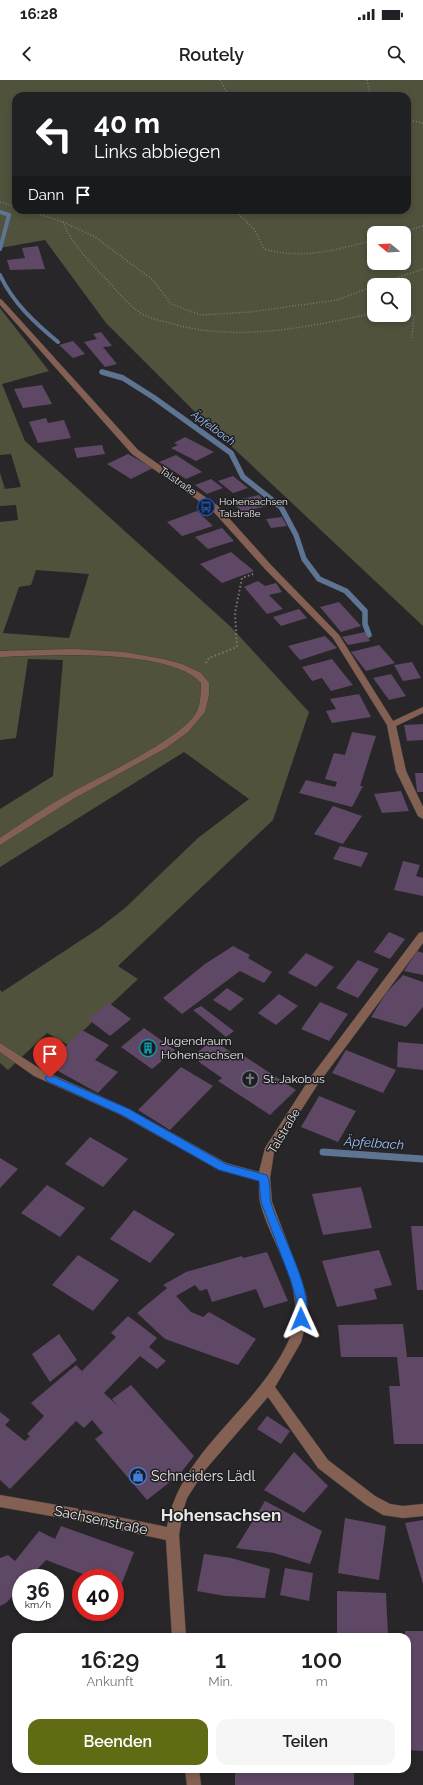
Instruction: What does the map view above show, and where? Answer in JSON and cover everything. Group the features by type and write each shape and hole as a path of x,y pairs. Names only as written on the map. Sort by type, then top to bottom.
{"street":[{"name":"Talstraße","path":"0,301 136,452 216,508 268,568 336,637 391,725 401,771 423,816"},
{"path":"0,654 74,652 124,655 179,666 198,675 205,683 205,695 201,712 185,730 163,746 70,798 0,842"},
{"path":"391,725 423,710"},
{"name":"Talstraße","path":"172,1535 176,1511 182,1495 200,1466 268,1387 295,1342 301,1319 301,1299 296,1281 266,1202 264,1178 269,1152 314,1081 423,936"},
{"path":"0,1047 38,1073 125,1112 223,1167 264,1178"},
{"path":"268,1387 296,1424 323,1464 370,1500 388,1510 403,1512 423,1510"},
{"name":"Sachsenstraße","path":"0,1501 74,1514 172,1535"},
{"path":"172,1535 179,1633"},
{"path":"192,1773 194,1785"}],"path":[{"path":"220,80 227,92"},
{"path":"367,80 370,92"},
{"path":"411,121 423,123"},
{"path":"0,202 12,206"},
{"path":"38,214 63,222 95,237 153,280 171,304 201,315 250,312 337,300 367,288"},
{"path":"238,214 254,229 264,249 279,253 310,254 330,252 367,242"},
{"path":"63,222 68,235 81,252 124,298 142,314 175,326 213,332 265,330 343,320 367,315"},
{"path":"411,230 423,226"},
{"path":"396,278 423,269"},
{"path":"411,314 414,316 412,338"},
{"path":"198,675 209,658 237,647 235,612 242,578"}],"green space":[{"path":"0,80 423,80 423,626 197,414 106,323 45,240 0,248"},
{"path":"0,308 49,371 2,384 25,441 231,627 309,712 273,820 118,966 138,979 68,1045 47,1033 8,1070 0,1063 0,990 2,992 98,929 125,908 198,838 249,799 184,752 0,867 0,809 53,776 63,660 28,659 16,738 0,740 0,522 18,520 16,505 0,506 0,473 5,489 21,487 11,454 0,455","holes":["36,570 89,574 69,638 3,633 19,587 31,585"]}],"building":[{"path":"38,246 45,269 10,270 7,260 25,258 22,248"},
{"path":"101,332 112,346 103,347 117,364 105,367 84,342 97,339 93,334"},
{"path":"73,341 85,354 73,358 59,345"},
{"path":"42,385 52,404 23,408 14,389"},
{"path":"46,418 48,423 64,420 71,438 38,443 29,422"},
{"path":"185,437 214,452 196,461 171,448 178,445 174,443"},
{"path":"102,445 105,454 77,458 74,448"},
{"path":"128,454 153,468 131,479 107,464"},
{"path":"176,455 202,472 186,479 159,462"},
{"path":"233,476 248,488 233,493 218,481"},
{"path":"211,479 223,488 207,494 195,485"},
{"path":"259,495 268,506 241,512 232,501"},
{"path":"197,511 213,526 182,536 167,522"},
{"path":"282,517 287,526 271,528 266,519"},
{"path":"222,528 234,541 208,549 195,537"},
{"path":"231,552 254,571 222,583 200,564"},
{"path":"258,581 265,586 276,583 282,592 269,595 283,609 267,614 244,587"},
{"path":"339,602 361,626 341,632 320,607"},
{"path":"299,609 307,618 281,626 273,617"},
{"path":"365,632 370,641 348,645 342,637"},
{"path":"325,636 337,648 300,660 288,646"},
{"path":"379,645 395,663 366,671 351,652"},
{"path":"332,659 353,685 331,691 322,678 312,681 302,667"},
{"path":"412,662 421,678 403,681 394,665"},
{"path":"391,674 406,696 389,700 373,678"},
{"path":"359,694 371,717 332,723 326,711 336,709 330,699"},
{"path":"423,724 423,740 407,741 404,725"},
{"path":"352,732 376,736 360,786 363,786 352,807 299,793 306,780 335,787 337,782 325,779 334,753 345,755"},
{"path":"415,773 423,773 423,792 417,792"},
{"path":"401,791 409,811 382,813 374,794"},
{"path":"333,806 362,816 343,844 314,834"},
{"path":"340,846 368,853 361,867 333,859"},
{"path":"403,861 420,865 416,876 423,878 423,896 394,890"},
{"path":"389,932 405,939 390,959 374,952"},
{"path":"233,946 250,955 248,958 272,972 264,983 240,971 182,1014 163,998 205,964"},
{"path":"417,951 423,953 423,975 404,971"},
{"path":"306,953 334,967 316,987 288,973"},
{"path":"358,960 379,969 358,998 336,988"},
{"path":"403,975 423,982 423,1007 406,1027 371,1017 386,993"},
{"path":"227,988 244,999 230,1011 213,1000"},
{"path":"279,994 298,1006 276,1025 258,1013"},
{"path":"320,1002 348,1014 329,1041 301,1029"},
{"path":"109,1003 131,1019 110,1036 88,1019"},
{"path":"201,1006 234,1031 226,1037 193,1010"},
{"name":"Jugendraum Hohensachsen","path":"144,1028 175,1050 152,1069 121,1047"},
{"path":"82,1030 109,1045 95,1060 118,1072 98,1093 47,1065"},
{"path":"398,1042 423,1044 423,1070 397,1067"},
{"name":"St. Jakobus","path":"219,1044 241,1059 244,1056 296,1090 270,1115 218,1081 222,1078 199,1062 198,1052 206,1045"},
{"path":"346,1050 396,1070 383,1093 332,1073"},
{"path":"181,1067 213,1086 170,1130 138,1110"},
{"path":"319,1096 356,1111 338,1142 301,1127"},
{"path":"90,1137 128,1159 103,1187 65,1164"},
{"path":"0,1158 18,1169 0,1188"},
{"path":"47,1185 85,1208 60,1237 21,1213"},
{"path":"361,1187 372,1228 323,1235 312,1194"},
{"path":"134,1210 175,1234 150,1263 110,1239"},
{"path":"411,1226 423,1226 423,1290 417,1290"},
{"path":"379,1250 392,1285 374,1289 377,1299 337,1307 322,1261"},
{"path":"267,1252 288,1301 264,1308 256,1289 212,1302 207,1289 200,1291 195,1285 176,1296 191,1312 203,1317 209,1312 256,1339 238,1365 165,1339 137,1313 167,1288 163,1285 186,1272 242,1256 243,1258"},
{"path":"78,1255 119,1280 93,1311 52,1285"},
{"path":"128,1316 157,1338 149,1347 166,1361 157,1369 140,1356 104,1393 118,1406 112,1399 131,1385 194,1456 179,1475 147,1500 95,1439 103,1433 92,1420 84,1428 76,1421 10,1489 0,1480 0,1412 10,1420 5,1425 25,1441 30,1436 27,1434 44,1416 31,1403 76,1365 82,1371 116,1337 111,1333"},
{"path":"403,1324 407,1357 423,1357 423,1444 394,1444 389,1386 400,1386 397,1357 341,1357 338,1325"},
{"path":"59,1334 77,1360 50,1382 32,1354"},
{"path":"267,1416 290,1431 281,1444 257,1429"},
{"path":"294,1452 328,1486 304,1513 264,1490"},
{"path":"265,1501 322,1531 310,1564 274,1553 236,1548"},
{"path":"345,1518 386,1526 379,1580 338,1573"},
{"path":"423,1520 423,1584 405,1523"},
{"path":"61,1526 134,1552 124,1578 124,1569 72,1570 46,1560 38,1569 12,1569 12,1597 6,1603 0,1606 0,1558 8,1555 15,1561 39,1531 55,1539"},
{"path":"204,1554 231,1558 270,1569 265,1598 225,1596 197,1591"},
{"path":"285,1568 313,1573 309,1601 280,1595"},
{"path":"337,1591 386,1593 388,1633 337,1633"},
{"path":"405,1631 423,1631 423,1751 411,1750 411,1633 405,1633"},
{"path":"235,1773 354,1773 354,1785 235,1785"}],"waterway":[{"name":"Äpfelbach","path":"0,212 9,215 0,249"},
{"name":"Äpfelbach","path":"0,275 11,295 25,312 58,342"},
{"name":"Äpfelbach","path":"102,372 123,378 153,397 231,453 243,477 281,507 296,535 304,559 319,579 346,591 365,611 365,624 369,635"},
{"name":"Äpfelbach","path":"323,1152 423,1159"}],"place":[{"name":"Hohensachsen Talstraße","path":"206,507"},
{"name":"Jugendraum Hohensachsen","path":"148,1048"},
{"name":"St. Jakobus","path":"250,1079"},
{"name":"Schneiders Lädl","path":"138,1476"}],"district":[{"name":"Hohensachsen","path":"221,1515"}],"route":[{"path":"50,1078 125,1112 223,1167 264,1178 266,1202 296,1281 301,1299 301,1319"}]}
